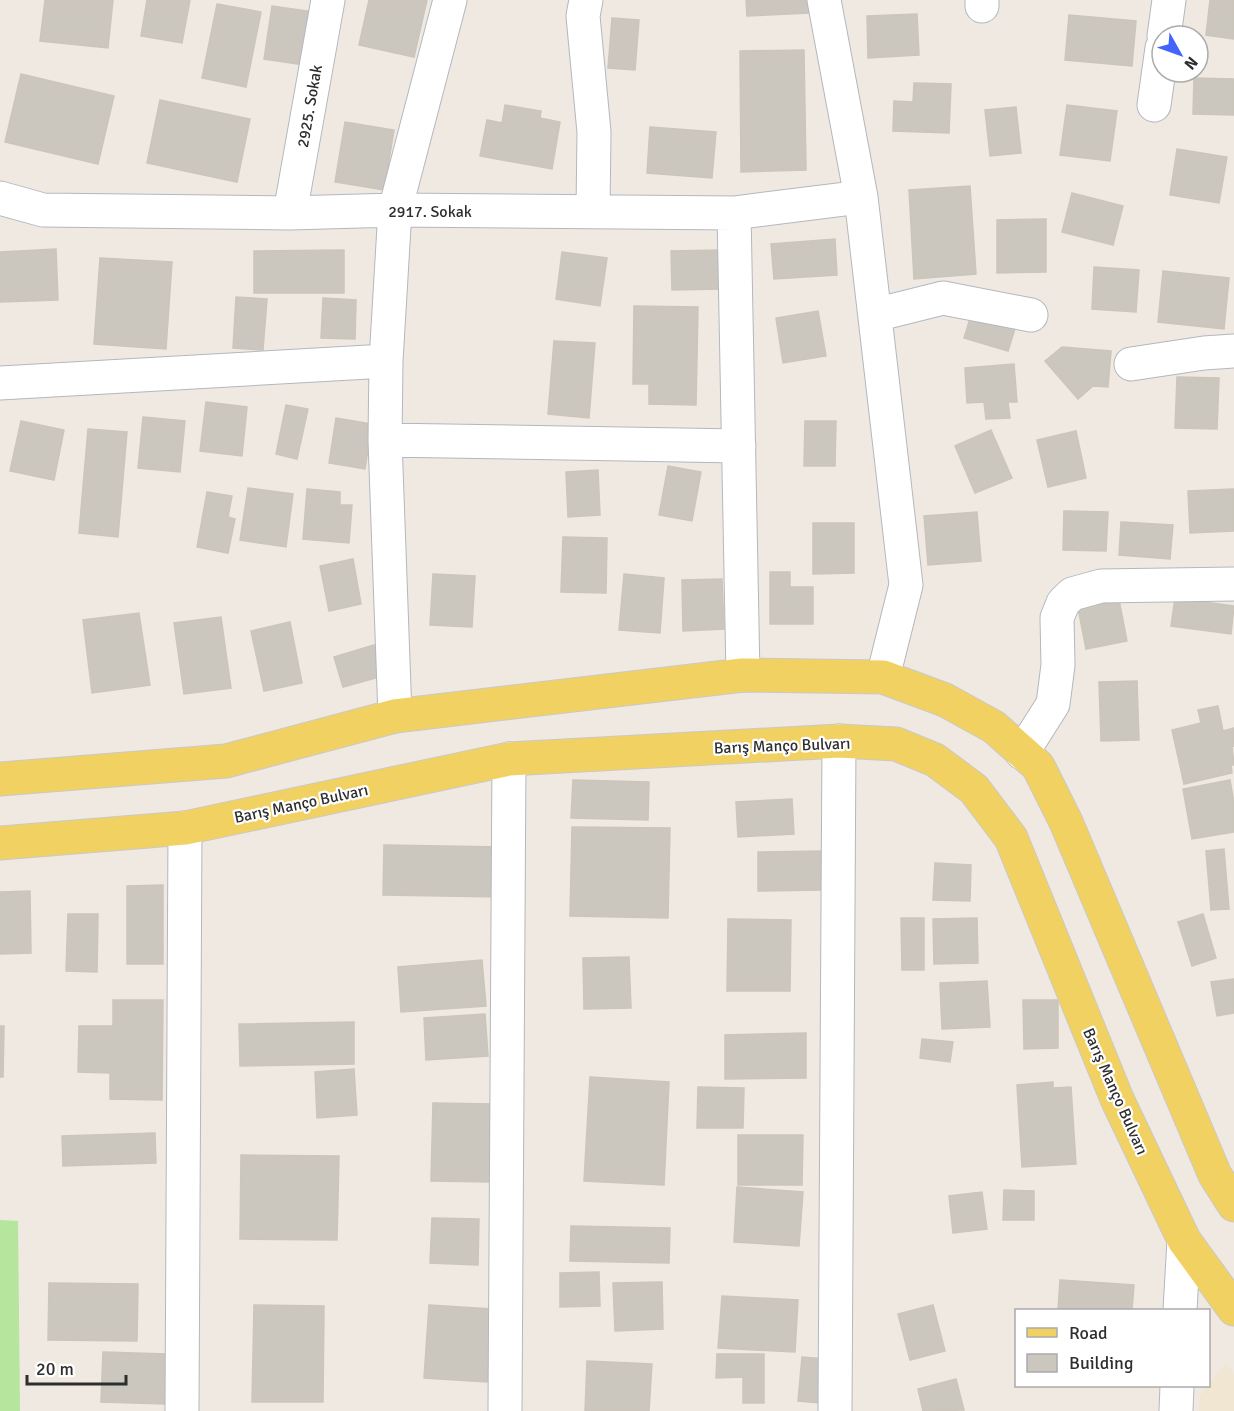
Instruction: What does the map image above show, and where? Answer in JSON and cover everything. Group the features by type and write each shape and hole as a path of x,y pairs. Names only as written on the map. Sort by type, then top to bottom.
{"main road":[{"path":"0,779 226,761 395,716 743,675 883,677 945,700 994,727 1038,766 1066,822 1215,1175 1234,1205"},
{"name":"Barış Manço Bulvarı","path":"0,843 185,828 509,759 839,741 896,744 935,760 974,789 1011,837 1117,1099 1184,1240 1234,1309"}],"street":[{"name":"2925. Sokak","path":"290,213 328,0"},
{"path":"395,716 385,440 386,361 395,210 450,0"},
{"path":"586,0 583,16 594,132 592,211"},
{"path":"824,0 861,197 906,585 883,677"},
{"path":"1166,24 1169,0"},
{"path":"1154,105 1157,84"},
{"name":"2917. Sokak","path":"0,198 43,210 290,213 395,210 734,213 861,197"},
{"path":"734,213 743,675"},
{"path":"875,315 943,298 1031,315"},
{"path":"1131,364 1204,352 1234,351"},
{"path":"0,383 386,361"},
{"path":"385,440 739,446"},
{"path":"1022,753 1053,704 1058,665 1057,618 1063,603 1072,594 1101,586 1234,584"},
{"path":"835,1411 839,741"},
{"path":"505,1411 509,759"},
{"path":"182,1411 185,828"},
{"path":"1180,1309 1184,1240"},
{"path":"1176,1411 1177,1387"}],"shaded area":[{"path":"1226,1363 1234,1374 1234,1411 1199,1411 1200,1396 1207,1387 1210,1387 1210,1383"}],"green space":[{"path":"0,1220 18,1221 20,1411 0,1411"}],"building":[{"path":"45,0 113,0 108,48 40,41"},
{"path":"147,0 190,0 182,43 141,36"},
{"path":"369,0 427,0 414,57 359,45"},
{"path":"746,0 809,0 809,13 747,16"},
{"path":"1210,0 1234,0 1234,39 1210,36 1210,24 1207,24"},
{"path":"217,4 261,12 246,87 202,78"},
{"path":"272,6 313,12 304,65 264,59"},
{"path":"917,14 919,55 868,58 867,16"},
{"path":"1069,15 1136,21 1132,66 1065,60"},
{"path":"612,18 639,20 635,70 608,68"},
{"path":"804,50 806,170 741,172 740,51"},
{"path":"21,74 114,96 98,164 5,142"},
{"path":"1210,78 1234,79 1234,115 1193,114 1194,84 1210,84"},
{"path":"914,83 951,84 949,133 893,131 894,101 913,102"},
{"path":"160,100 250,119 237,182 147,163"},
{"path":"505,105 541,111 540,118 560,122 552,169 480,156 487,120 502,123"},
{"path":"1067,105 1117,111 1110,161 1060,155"},
{"path":"1016,107 1021,153 990,156 985,110"},
{"path":"345,122 394,130 384,190 335,182"},
{"path":"650,127 716,132 712,178 647,173"},
{"path":"1177,149 1227,157 1219,203 1170,195"},
{"path":"970,186 976,274 914,279 909,190"},
{"path":"1072,193 1123,206 1113,245 1062,232"},
{"path":"1046,219 1046,272 997,273 997,220"},
{"path":"835,239 837,275 774,279 771,244"},
{"path":"56,249 58,300 0,302 0,252"},
{"path":"344,250 344,293 254,293 254,251"},
{"path":"721,250 723,289 672,290 671,251"},
{"path":"562,252 607,258 600,306 556,299"},
{"path":"100,258 172,262 166,349 94,344"},
{"path":"1094,267 1139,270 1136,312 1092,309"},
{"path":"1163,271 1229,278 1224,329 1158,322"},
{"path":"236,297 267,299 263,350 233,348"},
{"path":"323,298 356,300 355,339 321,338"},
{"path":"634,306 698,307 696,405 649,404 649,384 633,384"},
{"path":"973,309 1017,322 1008,351 964,338"},
{"path":"818,311 826,356 783,363 776,318"},
{"path":"554,341 595,343 589,418 548,414"},
{"path":"1062,347 1111,351 1108,387 1093,386 1078,399 1045,361"},
{"path":"1014,364 1017,402 1008,402 1010,418 986,419 984,402 967,403 965,368"},
{"path":"1177,377 1219,378 1217,429 1175,428"},
{"path":"206,402 247,407 242,456 200,451"},
{"path":"286,405 308,409 297,459 276,454"},
{"path":"143,417 185,421 180,472 138,468"},
{"path":"336,418 372,424 365,469 329,463"},
{"path":"21,421 64,430 54,480 10,471"},
{"path":"805,421 836,421 835,466 804,466"},
{"path":"88,429 127,432 118,537 79,533"},
{"path":"991,430 1012,478 975,493 955,446"},
{"path":"1076,431 1086,478 1048,487 1037,440"},
{"path":"668,466 701,472 692,521 659,515"},
{"path":"598,470 600,515 568,517 566,472"},
{"path":"248,488 293,494 286,547 240,540"},
{"path":"307,489 340,492 340,505 352,505 349,543 303,539"},
{"path":"1234,489 1234,531 1190,533 1188,491"},
{"path":"207,492 232,496 228,517 235,519 228,553 197,547"},
{"path":"1064,511 1108,512 1106,551 1063,550"},
{"path":"977,512 981,561 928,565 924,516"},
{"path":"1121,522 1173,525 1170,559 1119,555"},
{"path":"813,523 854,523 854,573 813,574"},
{"path":"563,537 607,538 606,593 561,592"},
{"path":"353,559 361,604 329,611 320,566"},
{"path":"770,572 790,572 790,587 813,587 813,624 770,624"},
{"path":"433,574 475,576 472,627 430,625"},
{"path":"624,574 664,578 660,633 619,630"},
{"path":"722,579 724,629 683,631 682,580"},
{"path":"1175,598 1234,606 1231,634 1171,626"},
{"path":"1119,600 1127,641 1086,649 1078,608"},
{"path":"139,613 150,685 92,693 83,620"},
{"path":"221,617 231,688 184,694 174,623"},
{"path":"290,622 302,683 264,691 251,631"},
{"path":"374,645 383,676 343,687 334,657"},
{"path":"1137,681 1139,740 1101,741 1099,682"},
{"path":"1218,706 1223,731 1234,728 1232,773 1184,784 1172,730 1201,723 1198,710"},
{"path":"573,780 649,782 648,820 571,818"},
{"path":"1230,780 1234,803 1234,832 1192,839 1183,789"},
{"path":"792,799 794,834 738,837 736,802"},
{"path":"572,827 670,828 668,918 570,916"},
{"path":"384,845 502,847 501,897 383,895"},
{"path":"1224,849 1229,909 1211,910 1206,851"},
{"path":"821,851 821,890 758,891 758,852"},
{"path":"935,863 971,865 970,901 933,900"},
{"path":"163,885 163,964 127,964 127,886"},
{"path":"30,891 31,953 0,954 0,892"},
{"path":"68,914 98,914 97,972 66,971"},
{"path":"1203,914 1216,958 1192,966 1178,922"},
{"path":"901,918 924,918 924,970 902,970"},
{"path":"977,918 978,963 934,964 933,919"},
{"path":"728,919 791,920 790,991 727,991"},
{"path":"629,957 631,1008 584,1009 583,958"},
{"path":"482,960 486,1006 401,1012 398,967"},
{"path":"1234,979 1234,1013 1217,1016 1211,982"},
{"path":"987,981 990,1027 942,1029 940,983"},
{"path":"113,1000 163,1000 162,1100 110,1099 110,1073 78,1072 79,1026 113,1026"},
{"path":"1023,1000 1058,1000 1058,1048 1024,1049"},
{"path":"485,1014 488,1056 426,1060 424,1018"},
{"path":"354,1022 354,1064 240,1066 239,1024"},
{"path":"0,1026 4,1026 3,1077 0,1077"},
{"path":"806,1033 806,1078 725,1079 725,1035"},
{"path":"922,1039 953,1042 950,1062 920,1058"},
{"path":"354,1069 357,1115 317,1118 315,1072"},
{"path":"590,1077 669,1082 664,1185 584,1181"},
{"path":"1053,1082 1053,1088 1071,1087 1076,1164 1022,1167 1017,1085"},
{"path":"698,1087 744,1088 743,1128 697,1128"},
{"path":"433,1103 493,1104 491,1182 431,1181"},
{"path":"155,1133 156,1163 63,1166 62,1136"},
{"path":"738,1135 803,1135 802,1185 738,1185"},
{"path":"241,1155 339,1156 337,1240 240,1239"},
{"path":"737,1187 803,1192 799,1246 734,1242"},
{"path":"1004,1190 1034,1191 1034,1220 1003,1220"},
{"path":"982,1192 987,1229 953,1233 949,1196"},
{"path":"432,1218 479,1219 478,1265 430,1263"},
{"path":"571,1226 670,1228 669,1263 570,1261"},
{"path":"599,1272 600,1306 560,1307 560,1273"},
{"path":"1060,1280 1134,1285 1132,1309 1058,1309"},
{"path":"662,1282 663,1329 615,1331 613,1283"},
{"path":"49,1283 138,1284 137,1341 48,1340"},
{"path":"722,1296 798,1300 795,1352 718,1348"},
{"path":"254,1305 324,1306 323,1402 252,1402"},
{"path":"429,1305 492,1309 487,1382 424,1378"},
{"path":"933,1305 945,1351 910,1360 898,1314"},
{"path":"103,1352 167,1354 165,1404 101,1402"},
{"path":"717,1354 764,1354 764,1403 743,1403 743,1377 716,1378"},
{"path":"802,1357 825,1359 820,1403 798,1401"},
{"path":"587,1361 652,1364 649,1411 585,1411"},
{"path":"956,1379 964,1410 923,1411 918,1389"}]}
